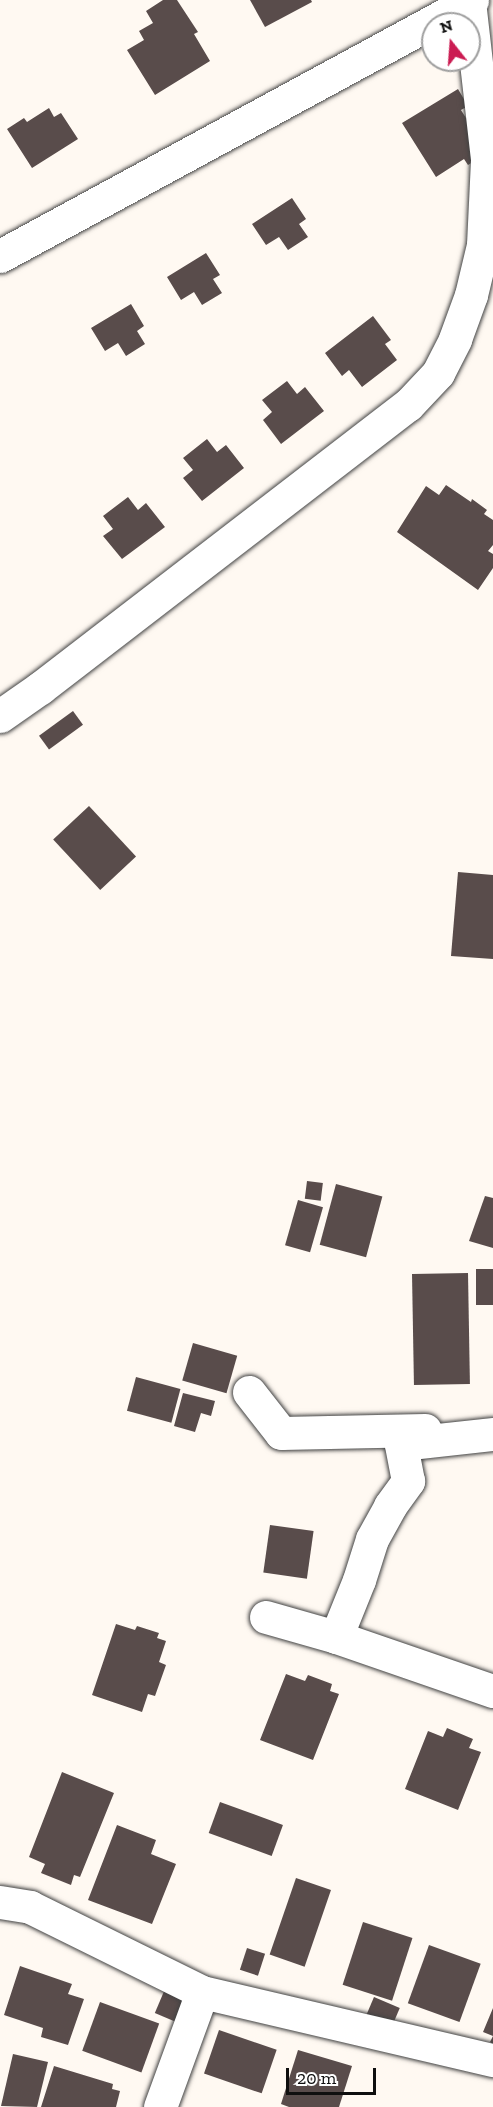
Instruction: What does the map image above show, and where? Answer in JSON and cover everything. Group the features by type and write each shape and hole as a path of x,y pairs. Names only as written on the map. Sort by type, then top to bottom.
{"street":[{"path":"0,256 471,1 487,159 483,245 467,306 455,339 438,373 408,405 50,681 0,716"},
{"path":"249,1392 281,1433 493,1429"},
{"path":"336,1637 359,1580 372,1539 390,1506 408,1481 401,1444 493,1434"},
{"path":"266,1617 336,1637 493,1691"},
{"path":"0,1902 30,1907 202,1992 493,2060"},
{"path":"160,2107 202,1992"}],"building":[{"path":"163,0 177,0 198,32 194,34 210,61 155,95 127,50 144,40 139,31 153,23 146,11"},
{"path":"250,0 311,0 312,2 265,27"},
{"path":"458,89 468,106 461,110 466,118 471,115 486,154 468,165 464,159 436,177 402,123"},
{"path":"49,108 54,117 61,113 78,139 32,168 7,129 24,118 27,122"},
{"path":"292,198 306,219 299,224 308,237 288,250 279,237 266,245 252,224"},
{"path":"206,253 220,275 213,279 222,293 202,305 194,292 181,300 167,277"},
{"path":"131,304 144,326 137,331 145,344 126,356 118,343 105,351 91,328"},
{"path":"373,316 391,340 385,344 397,360 362,387 349,370 342,376 325,353"},
{"path":"287,381 297,394 305,387 324,411 281,444 263,420 272,412 262,400"},
{"path":"207,439 217,452 226,445 244,468 202,501 183,478 193,470 183,458"},
{"path":"446,485 487,510 484,514 493,520 493,545 488,551 493,554 493,568 478,590 397,532 426,486 439,495"},
{"path":"128,497 138,510 146,503 165,527 122,559 103,536 113,529 103,516"},
{"path":"73,711 83,725 49,749 39,736"},
{"path":"89,806 136,856 100,890 53,839"},
{"path":"458,872 493,875 493,959 451,956"},
{"path":"307,1181 323,1183 321,1201 305,1199"},
{"path":"336,1184 382,1196 366,1257 320,1245"},
{"path":"485,1196 493,1198 493,1248 469,1241"},
{"path":"298,1200 323,1207 310,1252 285,1245"},
{"path":"476,1269 493,1269 493,1305 476,1305"},
{"path":"468,1273 470,1384 414,1385 412,1274"},
{"path":"193,1343 237,1356 226,1393 182,1380"},
{"path":"136,1377 180,1389 171,1423 127,1411"},
{"path":"183,1393 215,1401 211,1416 201,1413 195,1432 174,1426"},
{"path":"270,1525 314,1531 307,1579 263,1573"},
{"path":"116,1624 135,1630 137,1626 159,1633 157,1638 166,1641 159,1662 166,1665 155,1696 148,1694 142,1712 92,1695"},
{"path":"286,1674 305,1681 308,1675 332,1684 330,1691 339,1694 313,1760 260,1740"},
{"path":"447,1728 473,1739 469,1748 481,1752 458,1810 405,1789 428,1731 443,1737"},
{"path":"62,1772 114,1793 80,1877 74,1875 71,1885 41,1873 45,1864 29,1857"},
{"path":"220,1802 283,1825 272,1856 209,1833"},
{"path":"117,1825 156,1840 151,1854 176,1864 152,1924 88,1900"},
{"path":"296,1878 331,1890 305,1967 270,1955"},
{"path":"363,1922 412,1938 392,2001 343,1985"},
{"path":"429,1945 481,1964 459,2022 408,2003"},
{"path":"247,1948 265,1954 258,1976 240,1970"},
{"path":"20,1966 72,1984 68,1994 84,1999 68,2045 41,2037 43,2028 4,2015"},
{"path":"165,1989 188,1999 178,2023 155,2013"},
{"path":"374,1997 400,2008 390,2031 364,2020"},
{"path":"100,2002 159,2024 141,2072 82,2051"},
{"path":"493,2008 493,2036 483,2032"},
{"path":"219,2030 277,2050 262,2093 204,2073"},
{"path":"298,2050 352,2066 339,2107 289,2107 281,2104"},
{"path":"13,2054 48,2062 37,2107 1,2106"},
{"path":"54,2066 113,2084 112,2089 120,2091 116,2107 41,2107"}]}
